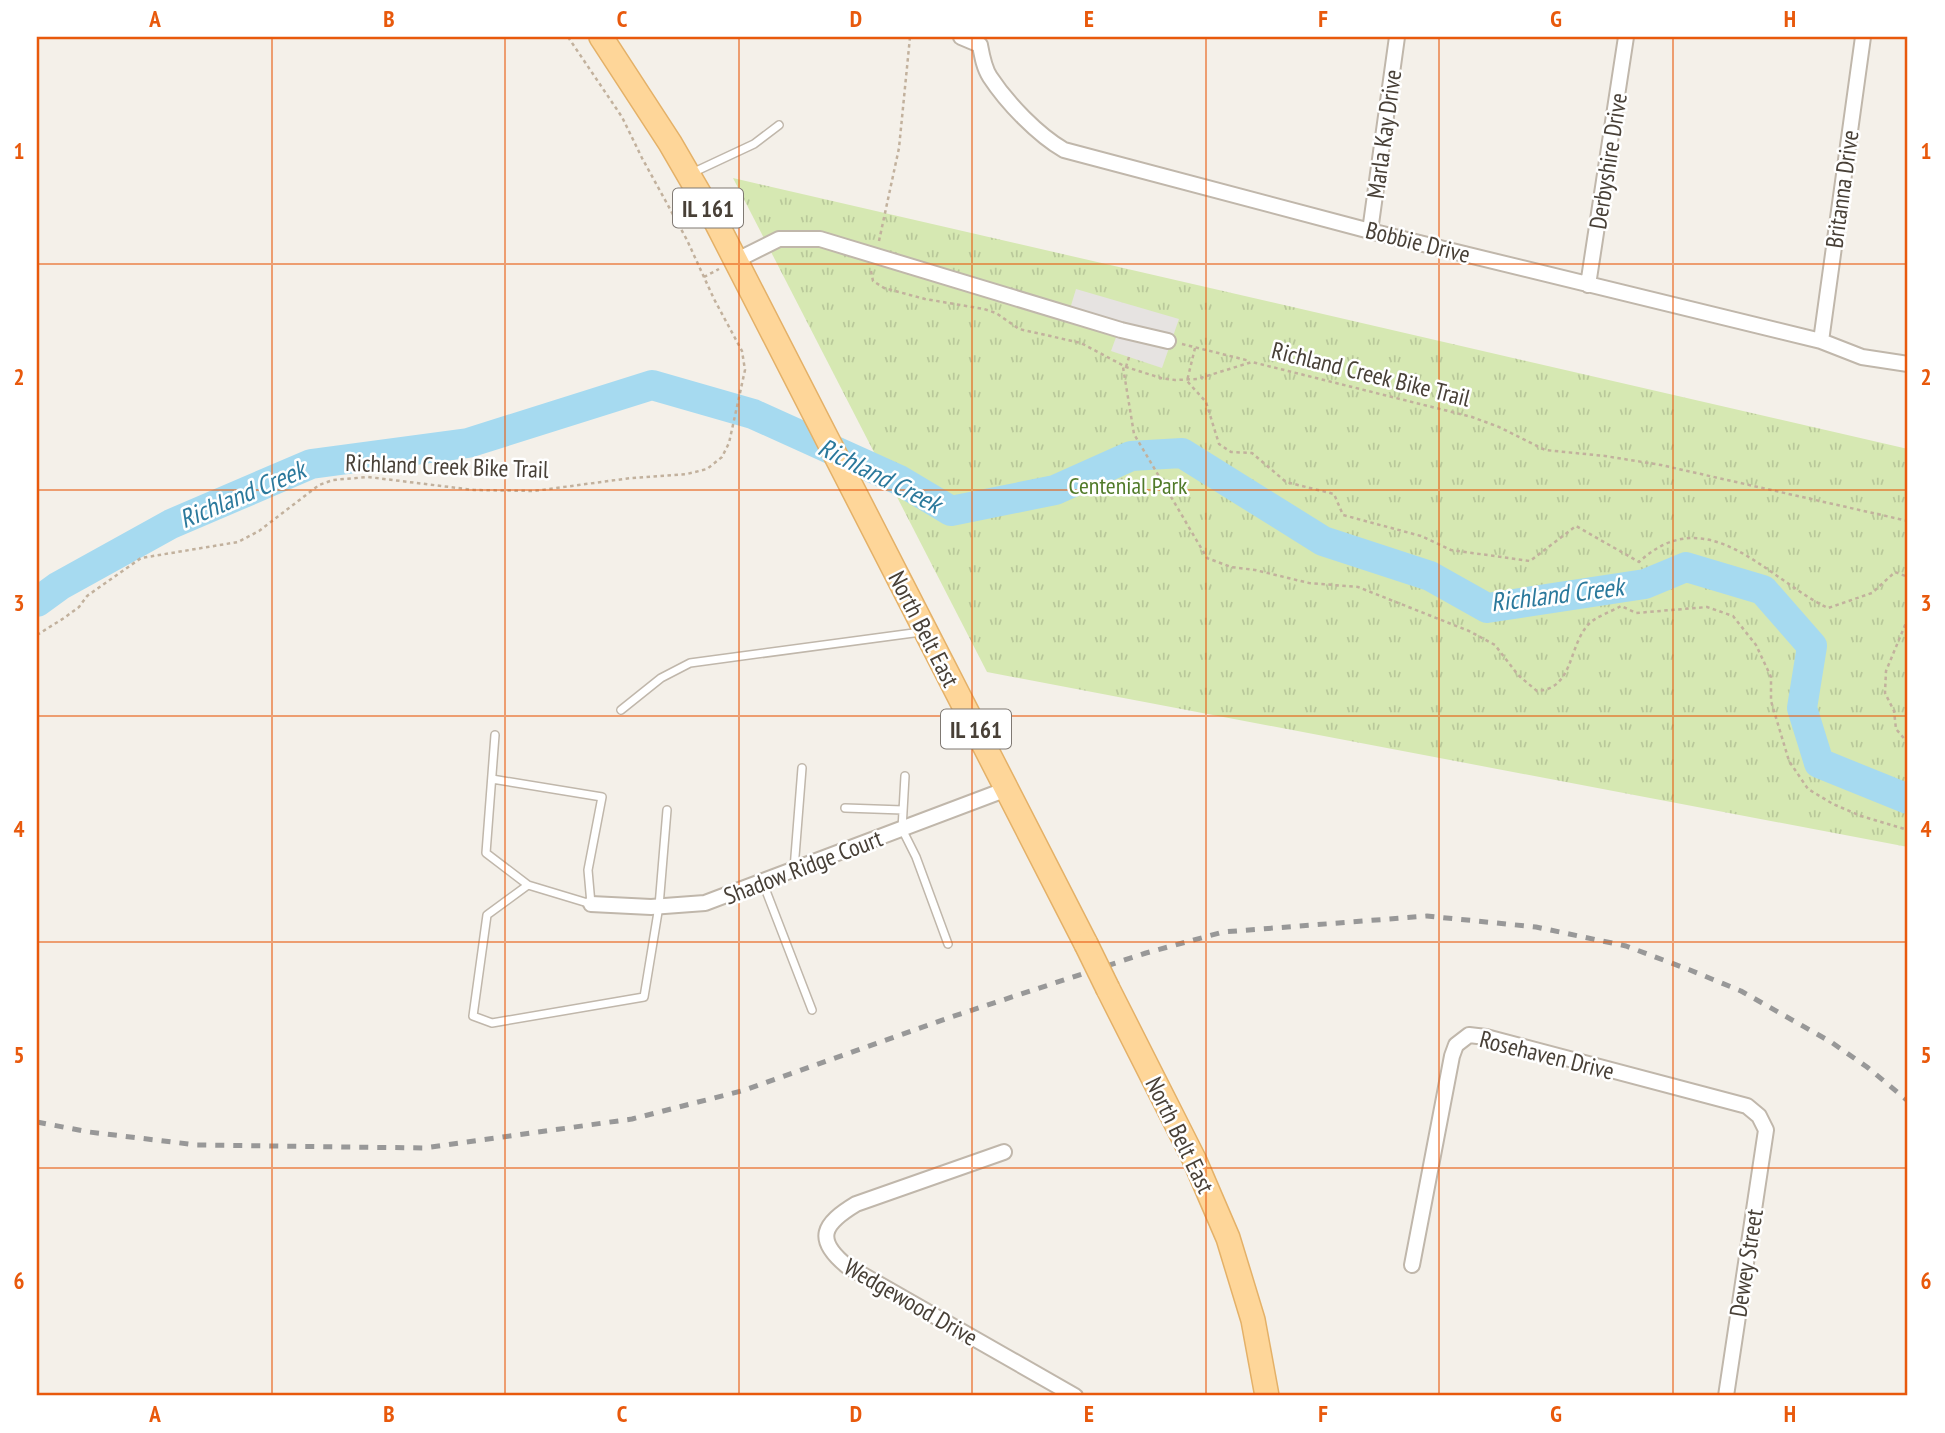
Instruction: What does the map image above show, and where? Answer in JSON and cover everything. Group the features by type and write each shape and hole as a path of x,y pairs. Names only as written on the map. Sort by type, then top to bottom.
{"main road":[{"name":"North Belt East","path":"601,37 670,143 735,261 1194,1159 1228,1238 1253,1320 1267,1396"}],"street":[{"path":"961,37 984,41"},
{"name":"Marla Kay Drive","path":"1370,231 1397,37"},
{"name":"Derbyshire Drive","path":"1588,285 1626,37"},
{"name":"Britanna Drive","path":"1821,341 1863,37"},
{"name":"Bobbie Drive","path":"984,41 988,75 1035,130 1047,141 1064,150 1370,231 1821,341 1862,357 1908,364"},
{"path":"735,261 779,239 804,238 837,243 1121,330 1168,341"},
{"name":"Shadow Ridge Court","path":"591,904 659,906 705,903 764,883 1007,789"},
{"name":"Rosehaven Drive","path":"1412,1265 1452,1056 1456,1045 1469,1035 1486,1037 1747,1106 1759,1116 1766,1130"},
{"name":"Dewey Street","path":"1726,1396 1766,1130"},
{"name":"Wedgewood Drive","path":"1004,1152 856,1204 836,1216 827,1229 826,1243 833,1255 847,1266 1075,1396"}],"lane":[{"path":"689,175 754,144 779,125"},
{"path":"621,710 661,678 690,663 925,631"},
{"path":"492,779 603,797 588,870 591,904 528,885 486,853 495,735"},
{"path":"793,871 802,768"},
{"path":"905,776 902,829 916,857 948,944"},
{"path":"845,808 903,810"},
{"path":"528,885 487,915 473,1016 492,1023 644,997 659,906 667,810"},
{"path":"764,883 812,1010"}],"path":[{"name":"Richland Creek Bike Trail","path":"37,635 79,607 87,596 141,558 238,542 259,531 319,485 333,480 368,477 474,490 534,491 698,472 716,463 729,443 745,370 742,351 677,219 622,117 568,37"},
{"name":"Richland Creek Bike Trail","path":"910,37 899,148 870,274 873,281 884,288 926,299 984,309 996,313 1019,329 1082,343 1126,367 1161,378 1187,381 1252,362 1472,417 1545,450 1605,456 1673,468 1908,522"},
{"path":"1168,341 1252,362"},
{"path":"1195,348 1187,381 1206,402 1219,444 1231,452 1252,453 1286,482 1334,494 1343,515 1421,536 1451,550 1530,561 1576,526 1639,562 1653,549 1671,541 1706,538 1737,549 1808,598 1828,608 1871,593 1895,572 1908,577"},
{"path":"1129,357 1124,367 1125,383 1135,434 1207,558 1231,567 1309,583 1358,587 1469,631 1495,645 1518,675 1537,691 1550,690 1561,682 1588,624 1620,606 1636,613 1707,607 1733,615 1756,645 1771,677 1771,701 1789,761 1808,789 1861,816 1908,830"},
{"path":"1908,618 1886,671 1885,693 1894,711 1896,729 1908,743"}],"green space":[{"name":"Centenial Park","path":"733,178 1908,449 1908,847 987,672"}],"shaded area":[{"path":"1076,289 1179,319 1162,368 1111,351 1119,329 1069,312"}],"waterway":[{"name":"Richland Creek","path":"37,602 59,586 171,524 311,464 468,443 652,385 753,414 899,480 951,511 1055,490 1131,456 1182,453 1323,541 1430,576 1487,608 1645,584 1686,567 1763,590 1812,646 1802,708 1819,763 1908,799"}],"railway":[{"path":"37,1122 89,1132 197,1145 424,1148 632,1119 745,1090 948,1018 1146,953 1223,932 1427,916 1536,927 1626,946 1690,970 1741,991 1831,1042 1908,1101"}]}
